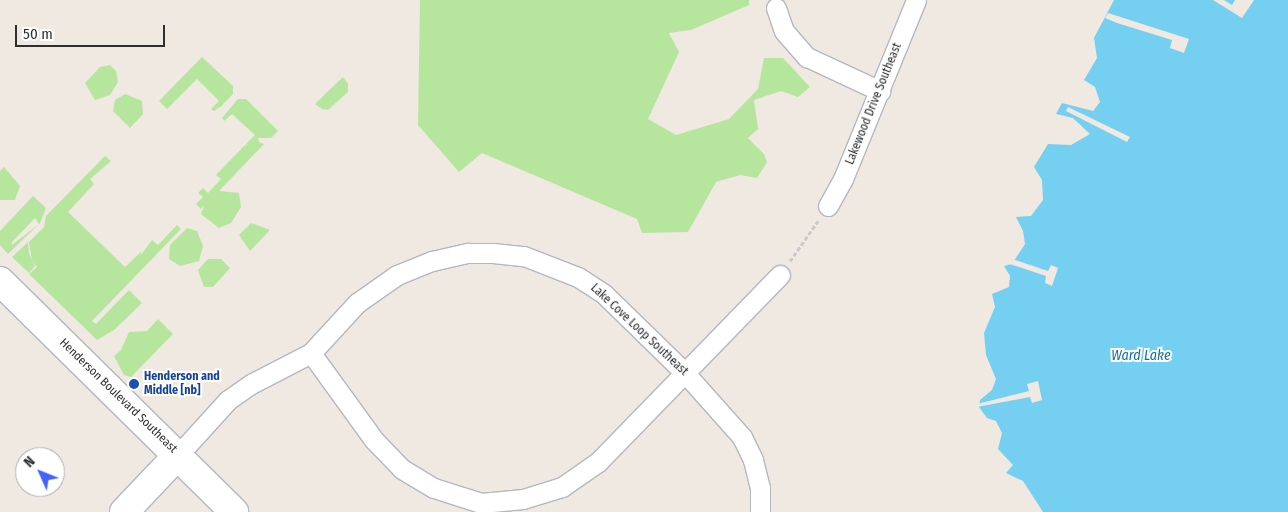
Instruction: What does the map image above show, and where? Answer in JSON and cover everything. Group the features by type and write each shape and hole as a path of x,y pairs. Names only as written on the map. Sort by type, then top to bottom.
{"main road":[{"name":"Henderson Boulevard Southeast","path":"0,281 234,512"},
{"path":"124,512 178,455"}],"street":[{"name":"Lakewood Drive Southeast","path":"828,206 880,91 916,0"},
{"path":"776,8 784,32 808,57 880,91"},
{"name":"Lake Cove Loop Southeast","path":"178,455 228,400 251,384 311,353 357,303 397,275 432,261 468,254 493,253 524,256 578,276 604,294 685,373 742,437 757,479 760,512"},
{"path":"311,353 374,440 402,469 434,488 481,503 523,499 562,487 598,462 780,275"}],"path":[{"path":"780,275 828,206"}],"green space":[{"path":"420,0 749,0 749,5 691,30 669,33 679,52 648,119 676,135 729,119 758,89 764,58 783,58 810,87 798,97 781,91 754,100 758,129 748,138 764,154 767,162 757,178 740,175 716,182 688,232 642,233 637,219 482,153 459,172 418,125"},
{"path":"202,57 233,86 233,94 223,105 214,111 211,109 219,101 197,79 167,109 159,101"},
{"path":"110,65 116,71 118,82 110,95 95,100 85,83 100,67"},
{"path":"343,77 348,84 348,92 328,110 322,109 315,104"},
{"path":"125,94 142,101 143,114 130,128 113,111 115,100"},
{"path":"238,99 246,99 278,131 271,138 258,138 259,142 264,144 219,191 239,193 241,207 231,223 219,228 201,214 204,206 201,209 196,204 203,197 198,193 203,188 208,193 221,179 216,175 244,146 250,144 245,145 255,135 232,114 224,121 222,118"},
{"path":"105,156 111,161 90,179 94,184 68,212 125,267 141,252 141,255 152,240 158,245 177,225 181,229 92,321 96,324 129,290 142,303 114,330 97,340 29,274 37,267 33,262 35,266 29,273 12,257 28,242 32,261 29,242 44,227 46,216"},
{"path":"4,167 20,186 15,200 0,200 0,171"},
{"path":"33,196 46,208 40,223 39,224 8,254 0,245 0,231","holes":["35,218 39,224 12,245 12,242"]},
{"path":"251,223 270,230 250,251 239,235"},
{"path":"187,228 197,231 203,246 199,261 180,266 169,259 170,245"},
{"path":"208,259 221,259 230,268 213,287 204,287 198,270"},
{"path":"158,319 173,334 131,377 124,375 114,356 121,350 129,332 147,331"}],"water":[{"name":"Ward Lake","path":"1114,0 1288,0 1288,512 1043,512 1023,481 1006,473 1013,465 998,449 1002,433 996,421 987,418 979,407 980,400 992,390 996,379 986,355 984,333 995,307 992,294 1009,287 1010,276 1004,266 1012,264 1025,244 1023,231 1016,217 1031,216 1043,200 1042,180 1034,167 1048,144 1071,145 1090,134 1073,118 1056,114 1062,103 1093,111 1100,102 1095,87 1084,80 1097,58 1094,38"}],"pier":[{"path":"1213,0 1224,0 1232,5 1235,0 1254,0 1242,18"},
{"path":"1108,13 1189,39 1184,53 1170,48 1172,40 1105,18"},
{"path":"1068,107 1130,137 1127,142 1066,111"},
{"path":"1012,259 1048,271 1051,265 1058,268 1052,286 1045,283 1046,276 1007,263"},
{"path":"1038,381 1042,400 1032,403 1030,397 977,407 977,404 1029,391 1027,384"}],"place":[{"name":"Henderson and Middle [nb]","path":"134,384"}]}
